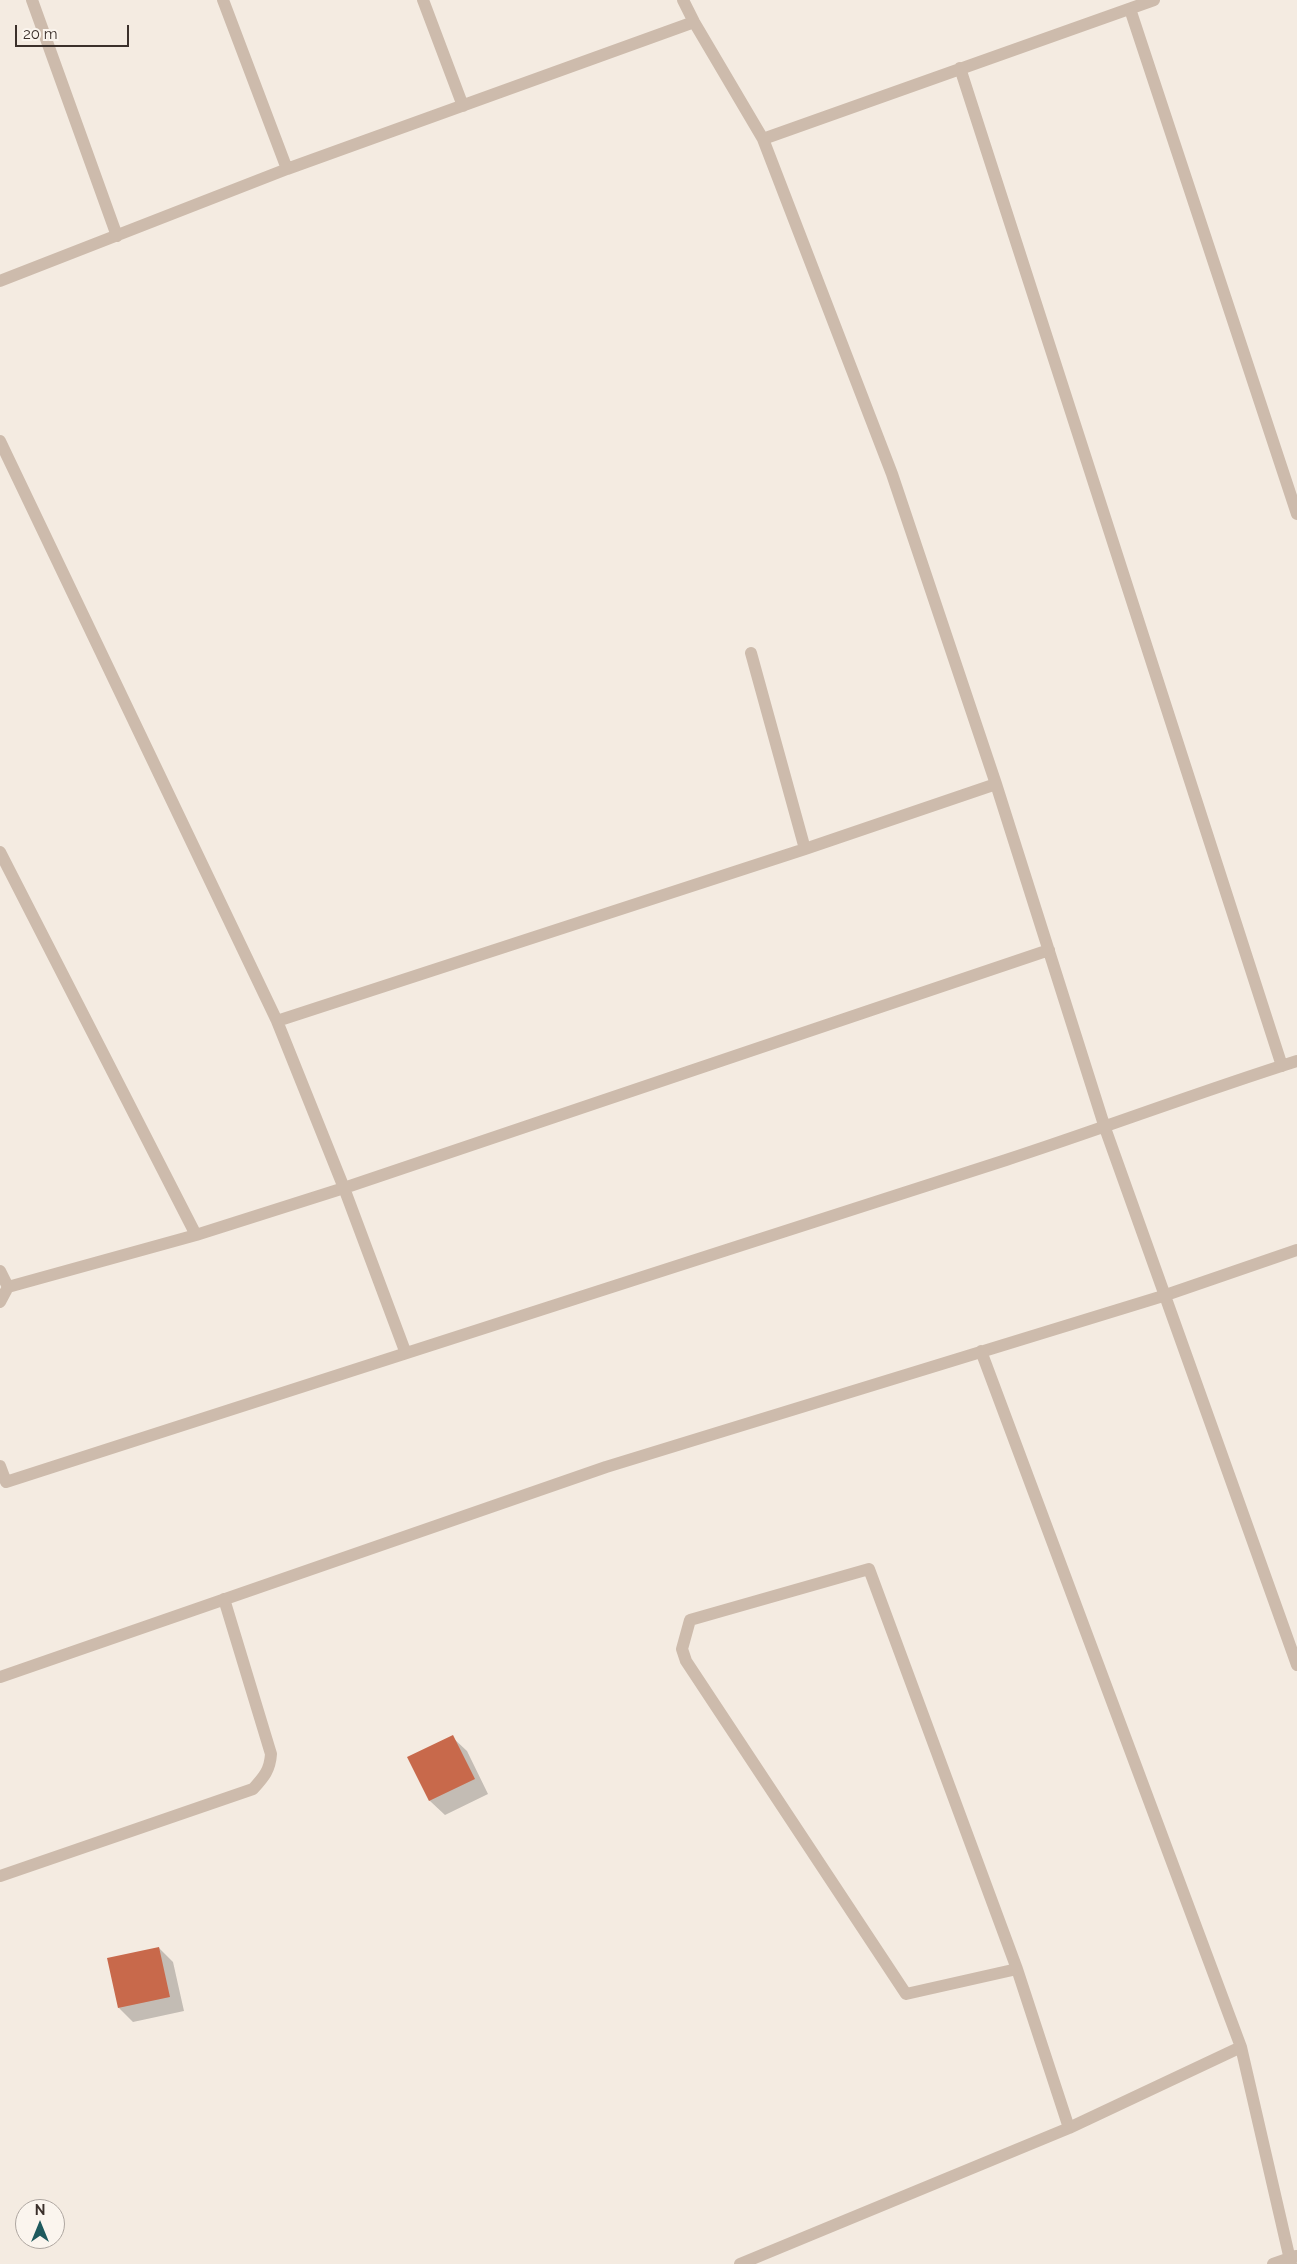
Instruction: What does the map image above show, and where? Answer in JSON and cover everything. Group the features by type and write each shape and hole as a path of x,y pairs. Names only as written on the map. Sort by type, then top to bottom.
{"street":[{"path":"32,0 117,236"},
{"path":"223,0 287,169"},
{"path":"422,0 463,106"},
{"path":"683,0 763,139 892,474 996,784 1104,1128 1297,1665"},
{"path":"763,139 1154,0"},
{"path":"1130,9 1297,514"},
{"path":"0,281 287,169 694,22"},
{"path":"960,68 1282,1066"},
{"path":"0,441 277,1021 344,1188 405,1351"},
{"path":"751,653 805,849"},
{"path":"277,1021 805,849 996,784"},
{"path":"0,852 196,1235"},
{"path":"0,1302 8,1287 196,1235 344,1188 1049,950"},
{"path":"0,1466 6,1482 405,1351 595,1293 1104,1128 1297,1061"},
{"path":"0,1677 606,1467 1163,1296 1297,1250"},
{"path":"0,1270 8,1287"},
{"path":"981,1351 1241,2047 1292,2259 1272,2264"},
{"path":"1018,1968 906,1994 686,1661 682,1649 690,1620 869,1569 1018,1968 1069,2128"},
{"path":"0,1876 253,1789 264,1778 270,1767 271,1754 224,1599"},
{"path":"740,2264 1069,2128 1241,2047"}],"building":[{"path":"453,1735 475,1779 429,1801 407,1757"},
{"path":"159,1947 170,1997 118,2008 107,1958"}]}
